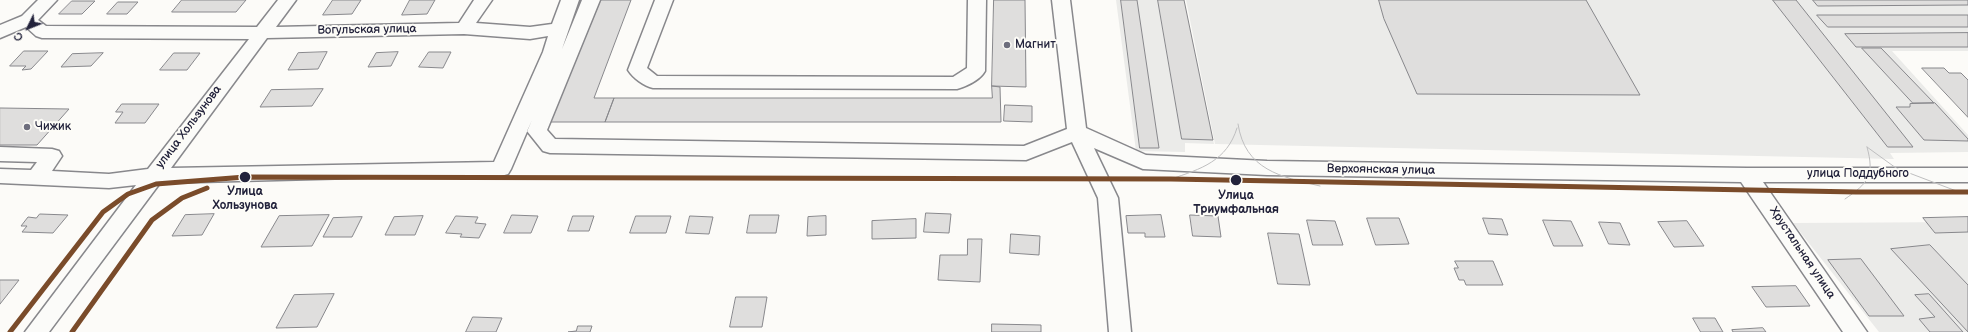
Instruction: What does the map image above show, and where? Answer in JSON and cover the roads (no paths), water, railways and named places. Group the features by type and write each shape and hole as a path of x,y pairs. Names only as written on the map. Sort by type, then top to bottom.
{"street":[{"path":"0,32 28,20 48,0"},
{"name":"улица Хользунова","path":"36,332 152,176 287,0"},
{"path":"464,28 483,0"},
{"path":"0,176 109,181 152,176 432,169 501,169 552,52 558,29 570,0"},
{"path":"590,0 537,132 550,146 1026,153 1077,132"},
{"path":"664,0 637,70 653,82 957,84 976,71 977,0"},
{"path":"1061,0 1077,132 1108,198 1120,332"},
{"name":"Вогульская улица","path":"28,20 42,32 261,33 464,28 530,33 558,29"},
{"name":"Верхоянская улица","path":"1077,132 1144,162 1267,168 1747,175"},
{"path":"0,154 52,156 36,178"},
{"name":"улица Поддубного","path":"1747,175 1968,175"},
{"name":"Хрустальная улица","path":"1747,175 1856,332"}],"tram line":[{"path":"1238,124 1242,140 1248,152 1267,169 1279,175 1320,186"},
{"path":"1171,179 1202,167 1220,156 1233,139 1237,128"},
{"path":"1845,199 1859,188 1868,178 1870,165 1867,147 1896,168 1959,192"}],"place":[{"name":"Магнит","path":"1007,45"},
{"name":"Чижик","path":"27,127"},
{"name":"Улица Хользунова","path":"245,177"},
{"name":"Улица Триумфальная","path":"1236,180"}]}
